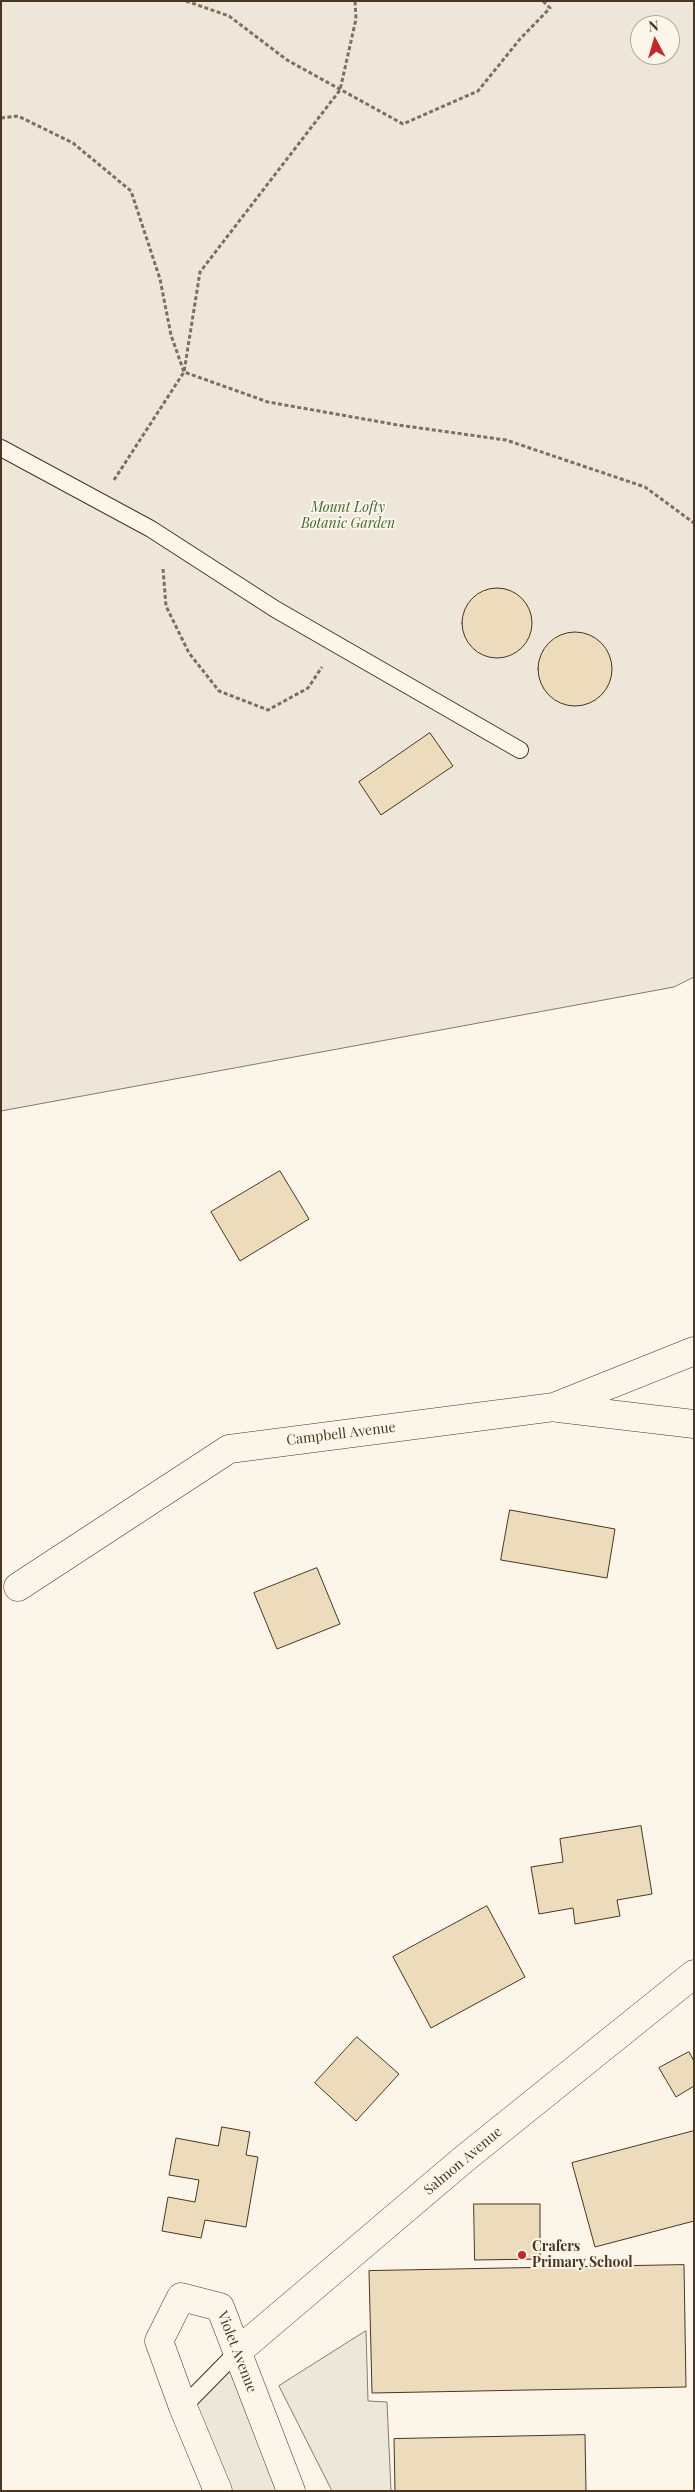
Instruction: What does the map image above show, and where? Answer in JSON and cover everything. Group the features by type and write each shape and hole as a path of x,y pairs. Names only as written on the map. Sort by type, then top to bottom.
{"street":[{"name":"Campbell Avenue","path":"18,1587 229,1449 554,1407 694,1351"},
{"path":"554,1407 694,1424"},
{"name":"Salmon Avenue","path":"237,2352 464,2159 694,1974"},
{"name":"Violet Avenue","path":"218,2491 183,2407 159,2341 181,2297 220,2306 291,2491"}],"lane":[{"path":"1,448 151,529 275,609 520,750"},
{"path":"183,2407 237,2352"}],"path":[{"path":"186,1 229,16 287,60 402,124 478,92 520,39 550,8 542,1"},
{"path":"100,502 184,372 200,272 340,90 356,19 355,1"},
{"path":"1,118 18,116 74,143 131,192 160,279 171,335 184,372"},
{"path":"184,372 268,402 398,425 506,440 645,487 694,522"},
{"path":"151,529 162,549 166,606 189,652 219,690 268,710 308,688 336,645"}],"green space":[{"name":"Mount Lofty Botanic Garden","path":"1,1 694,1 694,977 674,987 1,1111"}],"shaded area":[{"path":"366,2331 368,2401 387,2402 391,2491 332,2491 279,2386"},
{"path":"237,2352 291,2491 218,2491 183,2407"}],"building":[{"path":"497,588 510,591 522,598 529,610 532,623 529,636 522,648 510,655 497,658 484,655 472,648 465,636 462,623 465,610 472,598 484,591"},
{"path":"575,632 596,638 606,648 612,669 606,690 596,700 575,706 554,700 544,690 538,669 544,648 554,638"},
{"path":"430,733 453,766 381,815 359,782"},
{"path":"280,1171 309,1219 240,1261 211,1212"},
{"path":"510,1510 615,1529 607,1578 501,1560"},
{"path":"317,1568 340,1624 277,1649 254,1593"},
{"path":"641,1826 652,1894 617,1900 620,1916 575,1924 573,1908 539,1914 531,1867 563,1862 560,1839"},
{"path":"487,1906 525,1977 431,2028 393,1957"},
{"path":"357,2037 399,2074 356,2121 315,2083"},
{"path":"689,2052 694,2061 694,2086 676,2097 659,2068"},
{"path":"222,2127 250,2132 246,2155 258,2157 246,2227 205,2220 201,2238 162,2231 168,2197 195,2202 199,2180 169,2175 176,2138 218,2146"},
{"path":"694,2131 694,2221 595,2247 572,2163"},
{"path":"474,2204 540,2204 540,2259 475,2260"},
{"path":"684,2265 686,2387 372,2393 369,2271"},
{"path":"585,2435 586,2490 584,2491 395,2491 394,2439"}],"place":[{"name":"Crafers Primary School","path":"522,2255"}]}
